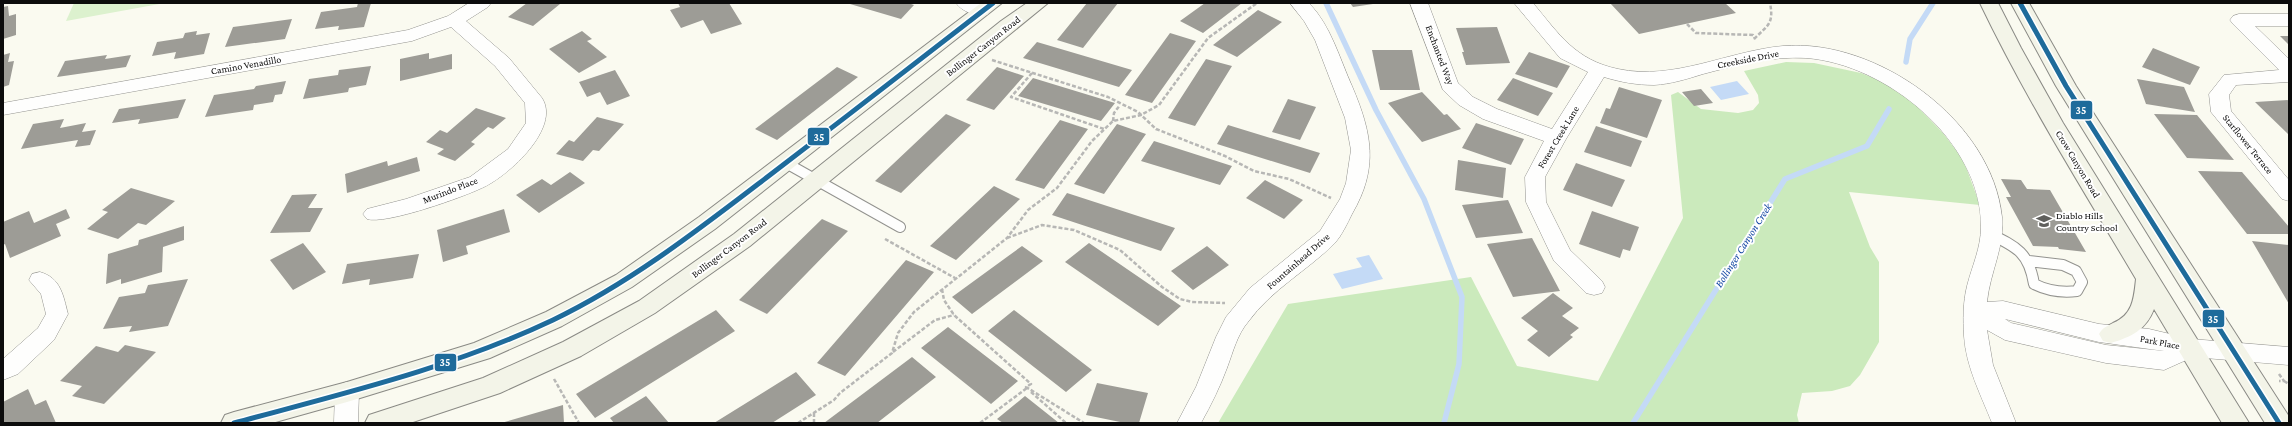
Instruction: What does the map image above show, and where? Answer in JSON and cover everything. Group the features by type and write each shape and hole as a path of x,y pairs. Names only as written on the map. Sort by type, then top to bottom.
{"main road":[{"name":"Bollinger Canyon Road","path":"378,423 491,386 544,362 647,307 742,240 815,179 971,54 1039,3"},
{"name":"Crow Canyon Road","path":"1989,3 2011,48 2053,123 2236,423"},
{"path":"2020,3 2066,86 2279,423"},
{"path":"234,423 347,392 480,351 554,319 624,281 707,223 786,163 980,6"},
{"path":"2111,334 2125,330 2145,308 2148,277"}],"street":[{"name":"Camino Venadillo","path":"3,109 412,35 454,20 482,3"},
{"name":"Fountainhead Drive","path":"1189,423 1214,372 1225,339 1239,316 1290,267 1326,238 1356,190 1361,165 1362,143 1349,100 1322,40 1305,9 1299,3"},
{"name":"Enchanted Way","path":"1419,3 1450,86 1466,101 1490,114 1556,138"},
{"name":"Creekside Drive","path":"1523,3 1568,56 1599,70 1642,78 1665,78 1748,58 1793,51 1826,55 1870,68 1888,76 1914,95 1950,128 1976,164 1991,208 1990,244 1977,287 1975,311"},
{"name":"Murindo Place","path":"374,214 409,206 477,182 515,154 536,122 535,102 502,62 454,20"},
{"path":"2289,20 2239,20 2289,70"},
{"name":"Forest Creek Lane","path":"1594,287 1562,255 1536,202 1535,177 1556,138 1599,70"},
{"name":"Starflower Terrace","path":"2289,76 2231,79 2219,94 2221,112 2289,194"},
{"path":"3,371 10,368 46,334 57,314 50,290 40,280"},
{"name":"Park Place","path":"1975,311 2003,310 2111,334 2149,338 2191,348"},
{"path":"1975,311 1978,354 2004,423"},
{"name":"Park Place","path":"1975,311 2005,331 2106,354 2164,361 2191,348"},
{"path":"2191,348 2233,352 2284,365"},
{"path":"346,423 347,392"}],"lane":[{"path":"786,163 900,227"},
{"path":"1990,234 2014,245 2026,255 2029,260 2034,284 2058,293 2077,291 2082,282 2076,271 2063,265 2029,260"}],"path":[{"path":"1007,238 1028,210 1057,188 1078,159 1104,129 1113,121 1141,115 1163,101 1212,34 1257,3"},
{"path":"1748,58 1746,46 1771,22 1773,17 1770,3"},
{"path":"1687,24 1696,32 1753,34 1755,38"},
{"path":"971,54 1108,97 1141,115 1156,130 1225,156 1254,171 1289,179 1347,206"},
{"path":"1032,73 1011,97 1104,129"},
{"path":"1113,121 1114,113 1120,104"},
{"path":"892,353 898,334 914,312 1007,238 1031,227 1044,225 1063,228 1112,244 1174,296 1181,299 1191,302 1253,301"},
{"path":"885,239 915,254 955,278"},
{"path":"942,289 944,300 954,315 1031,384 980,423"},
{"path":"798,423 834,400 840,393 935,320 954,315"},
{"path":"544,362 579,423"},
{"path":"2284,365 2284,381"},
{"path":"2279,381 2284,381 2288,384"},
{"path":"1026,387 1066,423"},
{"path":"1026,387 1084,423"},
{"path":"814,413 814,423"}],"green space":[{"path":"74,3 165,3 66,21"},
{"path":"1786,62 1814,63 1861,73 1886,83 1910,99 1943,133 1963,159 1980,205 1849,192 1870,247 1879,262 1879,342 1860,375 1850,386 1832,391 1802,393 1797,415 1799,423 1218,423 1288,304 1471,277 1517,366 1598,381 1683,218 1671,95 1678,92 1701,109 1738,113 1753,110 1759,103 1758,95 1744,71"}],"water":[{"path":"1737,81 1749,94 1721,100 1710,87"},
{"path":"1369,255 1383,279 1342,289 1333,274 1362,267 1356,258"}],"building":[{"path":"358,3 371,3 364,27 338,30 339,26 315,29 321,12 357,7"},
{"path":"527,3 560,4 533,26 508,17"},
{"path":"678,3 729,3 742,24 711,34 703,20 681,28 670,10 680,7"},
{"path":"908,3 914,5 901,19 850,4"},
{"path":"1087,3 1118,3 1083,48 1057,40"},
{"path":"1205,3 1242,3 1203,33 1180,21"},
{"path":"1350,3 1372,3 1373,4 1353,7"},
{"path":"1610,3 1725,3 1736,13 1639,34"},
{"path":"8,6 9,16 16,14 16,35 3,39 3,7"},
{"path":"1258,10 1282,22 1237,57 1213,45"},
{"path":"292,19 285,39 225,47 233,27"},
{"path":"1497,27 1510,63 1466,65 1462,52 1464,52 1456,28"},
{"path":"197,31 196,35 210,33 204,54 174,59 176,52 152,56 157,42 183,38 185,33"},
{"path":"582,31 592,39 587,41 607,57 579,73 549,49"},
{"path":"1170,33 1196,41 1152,103 1125,95"},
{"path":"2280,36 2289,36 2289,45"},
{"path":"1037,42 1132,70 1119,87 1023,58"},
{"path":"2153,48 2200,67 2190,85 2142,67"},
{"path":"1372,50 1412,50 1420,90 1380,90"},
{"path":"1529,52 1570,66 1557,88 1515,74"},
{"path":"10,53 8,62 14,61 9,85 3,87 3,55"},
{"path":"429,53 429,59 452,54 452,69 400,81 400,59"},
{"path":"107,55 105,59 131,55 126,67 57,77 65,61"},
{"path":"1206,59 1232,66 1195,126 1168,118"},
{"path":"371,66 366,85 349,88 348,92 303,99 309,79 338,75 339,70"},
{"path":"837,67 858,77 777,140 755,129"},
{"path":"997,67 1024,76 994,110 966,100"},
{"path":"615,70 630,96 607,105 600,92 587,97 579,82"},
{"path":"1033,78 1115,103 1101,121 1018,96"},
{"path":"1513,78 1553,93 1538,116 1497,100"},
{"path":"2137,79 2184,87 2195,112 2146,104"},
{"path":"286,81 282,94 275,95 273,102 254,105 253,110 205,117 214,95 254,89 256,86"},
{"path":"1619,87 1662,100 1647,138 1600,123 1606,108 1610,109"},
{"path":"1701,89 1713,103 1694,106 1682,92"},
{"path":"1422,92 1444,115 1447,114 1461,129 1422,142 1388,103"},
{"path":"186,99 178,118 138,124 140,119 112,123 119,109"},
{"path":"1288,99 1316,107 1300,140 1272,132"},
{"path":"2289,100 2289,135 2255,102"},
{"path":"476,108 506,118 493,129 488,127 471,142 475,144 455,161 437,154 444,149 426,142 440,130 447,133"},
{"path":"946,114 971,125 901,193 875,181"},
{"path":"2154,114 2197,115 2234,160 2187,158"},
{"path":"597,117 624,124 599,151 593,150 583,161 556,154 569,140 574,142"},
{"path":"64,119 60,128 86,123 82,132 96,130 90,145 75,147 78,140 21,149 33,124"},
{"path":"1060,120 1088,129 1044,189 1015,180"},
{"path":"1476,123 1524,139 1511,165 1462,148"},
{"path":"1117,124 1146,134 1104,194 1074,184"},
{"path":"1228,125 1320,153 1310,173 1217,144"},
{"path":"1596,126 1642,141 1631,167 1584,152"},
{"path":"1154,141 1232,166 1220,185 1141,161"},
{"path":"417,157 420,171 347,193 345,174 387,161 388,166"},
{"path":"1458,160 1506,168 1503,198 1455,190"},
{"path":"1576,163 1625,180 1612,207 1563,190"},
{"path":"2198,171 2242,172 2289,227 2289,234 2247,234"},
{"path":"570,172 585,183 539,213 516,195 542,179 551,185"},
{"name":"Diablo Hills Country School","path":"2001,179 2021,180 2027,189 2050,190 2086,252 2059,249 2058,247 2033,246 2006,197 2011,197"},
{"path":"1265,180 1303,200 1284,219 1246,198"},
{"path":"994,186 1020,199 956,260 930,246"},
{"path":"131,188 175,201 146,225 138,223 118,239 87,229 108,212 102,210"},
{"path":"1067,193 1175,228 1161,251 1052,215"},
{"path":"317,194 308,208 323,208 310,232 270,233 292,195"},
{"path":"1508,200 1523,233 1476,238 1462,205"},
{"path":"66,209 70,218 56,224 61,236 10,258 5,244 3,245 3,222 29,211 34,223"},
{"path":"504,209 510,232 466,246 468,254 443,262 437,230"},
{"path":"1592,211 1639,227 1630,251 1623,249 1620,258 1579,244"},
{"path":"822,219 848,231 767,314 739,300"},
{"path":"184,226 184,240 163,247 162,272 121,284 121,279 106,284 108,254 138,245 139,240"},
{"path":"1532,238 1560,291 1513,297 1487,244"},
{"path":"2252,241 2289,245 2289,304"},
{"path":"303,243 326,272 293,290 270,260"},
{"path":"1089,243 1181,306 1158,326 1065,262"},
{"path":"1022,246 1043,261 972,314 952,297"},
{"path":"1207,246 1229,265 1193,290 1171,271"},
{"path":"419,254 413,278 369,285 370,279 342,284 347,264"},
{"path":"906,260 934,272 845,376 817,363"},
{"path":"188,279 168,326 129,332 132,326 103,329 119,297 145,293 148,285"},
{"path":"1553,293 1573,308 1562,316 1579,328 1570,335 1573,337 1549,357 1527,340 1538,331 1521,318"},
{"path":"716,310 735,331 595,418 576,394"},
{"path":"1014,310 1092,370 1066,392 988,331"},
{"path":"948,327 1018,381 991,404 921,348"},
{"path":"125,345 156,352 104,404 72,396 82,386 60,381 96,346 118,352"},
{"path":"912,357 936,377 877,423 824,423"},
{"path":"796,372 816,395 772,423 714,423"},
{"path":"1097,383 1148,393 1139,423 1125,423 1086,415"},
{"path":"28,389 35,405 46,400 56,423 3,423 3,402"},
{"path":"646,396 669,423 614,423 610,418"},
{"path":"1025,396 1059,423 1003,423 997,419"},
{"path":"563,405 564,423 501,423"}],"waterway":[{"path":"1326,3 1376,110 1424,199 1462,297 1459,364 1444,423"},
{"name":"Bollinger Canyon Creek","path":"1906,62 1910,39 1933,3"},
{"name":"Bollinger Canyon Creek","path":"1633,423 1785,179 1867,146 1889,109"}],"transit line":[{"name":"35","path":"234,423 436,366 515,337 583,305 640,270 696,231 993,3"},
{"name":"35","path":"2020,3 2066,86 2279,423"}],"place":[{"name":"Diablo Hills Country School","path":"2044,221"}]}
